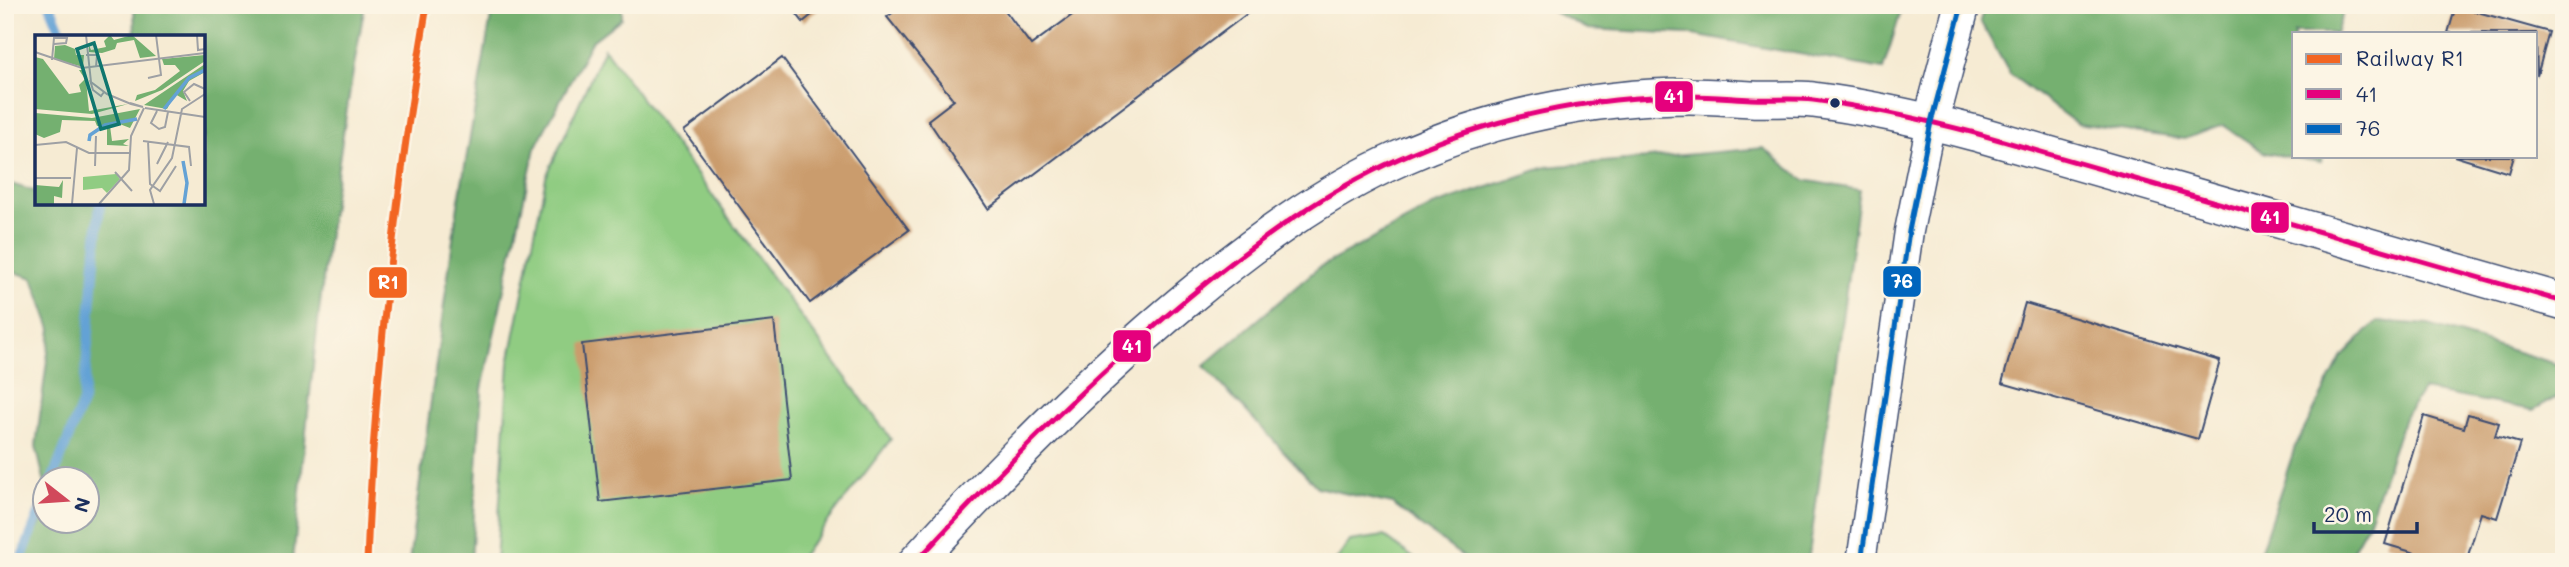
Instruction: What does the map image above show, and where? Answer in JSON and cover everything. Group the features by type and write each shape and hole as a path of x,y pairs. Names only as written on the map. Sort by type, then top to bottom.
{"street":[{"path":"1861,562 1909,232 1931,122 1962,5"},
{"path":"916,562 998,472 1151,328 1236,258 1300,214 1362,176 1400,158 1485,126 1596,103 1690,96 1809,100 1886,112 1931,122 2564,302"}],"green space":[{"path":"134,5 365,5 342,144 314,352 293,562 20,562 34,536 102,536 102,466 41,466 36,446 51,329 33,278 5,269 5,182 35,191 35,205 205,205 205,35 135,35"},
{"path":"493,5 622,5 622,18 591,42 535,148 482,389 471,562 409,562 456,217"},
{"path":"1540,5 1903,5 1883,69 1687,34 1588,29"},
{"path":"1985,5 2346,5 2336,32 2292,32 2292,157 2265,153 2223,125 2184,139 2077,124 2010,74 1980,21"},
{"path":"604,48 891,439 797,562 496,562 509,363 546,177"},
{"path":"1763,148 1804,180 1860,190 1808,562 1470,562 1392,504 1317,487 1204,366 1318,268 1433,206 1546,167"},
{"path":"2296,158 2322,158 2321,162"},
{"path":"2377,321 2429,325 2563,366 2564,393 2533,410 2423,390 2404,418 2368,523 2346,562 2257,562 2295,447 2341,358"},
{"path":"1384,536 1419,562 1335,562 1350,541"}],"building":[{"path":"790,5 824,5 803,22"},
{"path":"903,5 1001,5 1031,45 1086,5 1249,5 1252,10 988,209 928,120 954,100 887,17"},
{"path":"2456,6 2549,32 2538,72 2538,32 2448,32"},
{"path":"782,58 909,230 810,303 684,131"},
{"path":"2460,158 2513,158 2509,173"},
{"path":"2025,303 2220,361 2198,439 2002,383"},
{"path":"774,321 792,480 600,502 582,344"},
{"path":"2468,414 2499,423 2495,436 2520,443 2497,518 2481,513 2466,562 2445,562 2385,544 2424,416 2464,428"}],"waterway":[{"path":"50,5 62,35"},
{"path":"57,466 83,401 100,205"},
{"path":"20,562 32,532"}],"rail line":[{"name":"R1","path":"367,562 375,422 388,282 427,5"}],"transit line":[{"name":"76","path":"1861,562 1909,231 1931,122 1962,5"},
{"name":"41","path":"916,562 1014,458 1117,359 1213,277 1289,221 1342,187 1432,145 1504,121 1578,105 1653,97 1798,99 1915,118 2564,302"}]}
